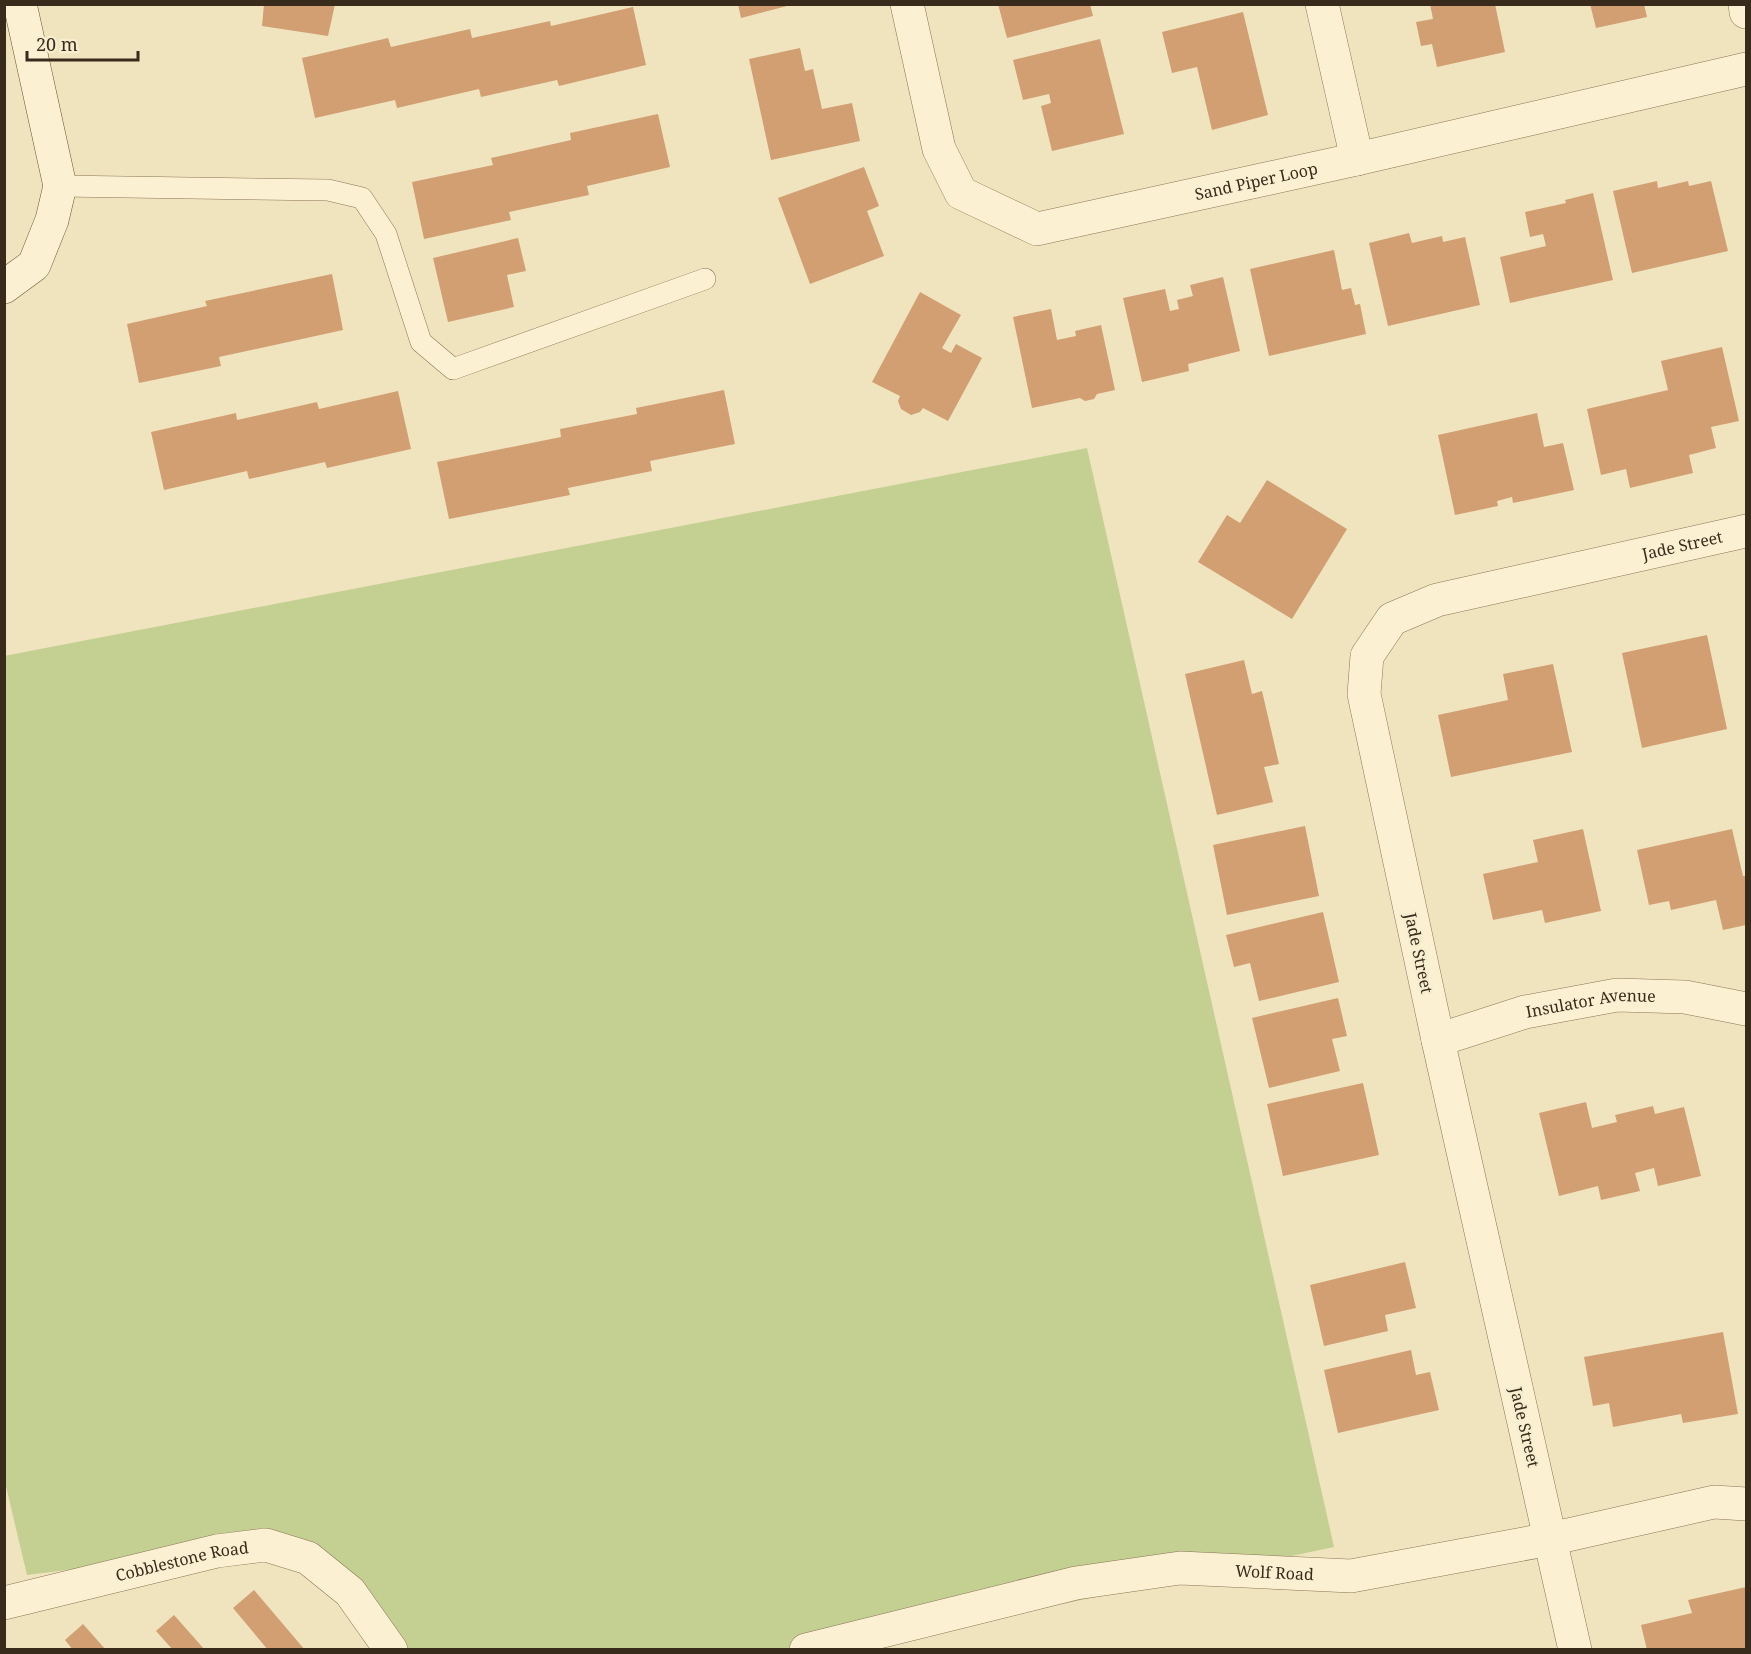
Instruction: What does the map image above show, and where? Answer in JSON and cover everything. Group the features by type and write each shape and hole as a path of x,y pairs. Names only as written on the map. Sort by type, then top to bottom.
{"street":[{"path":"4,287 34,265 52,220 60,186 20,4"},
{"name":"Sand Piper Loop","path":"907,4 939,149 961,193 1037,229 1357,159 1746,69"},
{"path":"1322,4 1357,159"},
{"path":"1745,4 1746,12"},
{"name":"Jade Street","path":"1575,1650 1438,1040 1364,694 1367,656 1392,619 1437,600 1746,531"},
{"name":"Insulator Avenue","path":"1438,1040 1525,1012 1617,995 1685,997 1746,1009"},
{"name":"Wolf Road","path":"806,1650 1076,1583 1180,1568 1351,1576 1550,1539 1714,1502 1746,1504"},
{"name":"Cobblestone Road","path":"5,1600 217,1551 266,1545 308,1558 350,1592 391,1650"}],"lane":[{"path":"60,186 328,190 362,198 386,234 421,342 453,369 705,279"}],"green space":[{"path":"1087,448 1334,1547 843,1650 387,1649 350,1592 266,1545 27,1575 4,1478 4,656"}],"building":[{"path":"264,4 335,4 328,36 262,26"},
{"path":"738,4 791,4 791,5 741,18"},
{"path":"998,4 1090,4 1093,16 1007,38"},
{"path":"1430,4 1495,4 1505,52 1437,67 1432,44 1421,46 1416,22 1433,19"},
{"path":"1590,4 1644,4 1647,17 1596,28"},
{"path":"633,7 646,65 559,86 557,80 481,97 479,89 397,108 395,100 315,118 302,58 388,38 391,47 470,29 472,38 550,21 551,26"},
{"path":"1243,12 1268,115 1212,130 1197,67 1172,73 1162,32"},
{"path":"1100,39 1124,134 1052,151 1041,106 1051,103 1049,94 1023,100 1013,60"},
{"path":"800,48 805,71 813,69 822,109 852,103 860,141 771,160 749,59"},
{"path":"658,114 670,167 587,186 589,195 509,212 511,220 424,239 412,182 493,165 491,158 571,140 570,133"},
{"path":"864,167 879,206 867,211 884,256 810,284 778,198"},
{"path":"1657,181 1658,188 1688,181 1689,186 1711,181 1728,251 1632,273 1613,191"},
{"path":"1593,193 1613,280 1510,303 1500,257 1546,246 1543,234 1530,237 1525,212 1566,203 1565,200"},
{"path":"1409,233 1412,243 1442,236 1443,242 1465,237 1480,305 1388,326 1369,243"},
{"path":"518,238 526,271 507,275 514,307 448,322 433,258"},
{"path":"1334,250 1342,290 1351,288 1355,305 1360,304 1366,334 1269,356 1250,269"},
{"path":"332,274 343,330 219,357 221,366 139,383 127,324 207,306 205,301"},
{"path":"1223,277 1240,351 1188,364 1189,371 1142,382 1123,298 1165,289 1170,311 1179,309 1177,300 1193,296 1190,285"},
{"path":"920,292 961,315 942,348 951,353 956,344 982,358 948,421 923,408 920,412 911,415 901,409 898,401 900,396 872,382"},
{"path":"1051,309 1057,340 1076,336 1075,331 1101,325 1115,390 1097,394 1094,399 1085,401 1080,398 1032,408 1013,317"},
{"path":"1722,347 1739,421 1711,427 1716,448 1689,455 1693,473 1630,488 1626,469 1601,475 1587,409 1668,390 1661,361"},
{"path":"724,390 735,444 650,461 652,471 568,488 570,495 449,519 437,462 561,437 560,429 637,414 636,408"},
{"path":"398,391 411,449 327,468 325,462 249,479 247,471 164,490 151,432 236,413 237,420 317,402 319,409"},
{"path":"1537,413 1544,447 1563,443 1574,490 1513,503 1512,497 1497,501 1498,506 1455,515 1438,435"},
{"path":"1267,480 1347,529 1292,619 1198,562 1227,515 1240,523"},
{"path":"1707,635 1727,729 1642,748 1622,653"},
{"path":"1244,660 1252,694 1262,691 1279,764 1264,767 1273,802 1217,815 1185,674"},
{"path":"1553,664 1572,752 1451,777 1438,715 1508,700 1503,674"},
{"path":"1305,826 1319,896 1227,915 1213,845"},
{"path":"1583,829 1601,911 1545,923 1542,910 1493,920 1483,874 1538,862 1533,840"},
{"path":"1732,829 1743,876 1746,876 1746,925 1723,930 1716,900 1671,910 1669,901 1649,905 1637,850"},
{"path":"1323,912 1339,982 1259,1001 1250,963 1234,967 1226,935"},
{"path":"1338,998 1347,1036 1332,1039 1340,1071 1269,1088 1252,1018"},
{"path":"1363,1083 1379,1155 1283,1176 1267,1104"},
{"path":"1586,1102 1592,1128 1617,1122 1615,1115 1653,1106 1655,1114 1684,1107 1701,1176 1658,1186 1654,1168 1635,1173 1640,1191 1601,1200 1598,1186 1559,1196 1539,1113"},
{"path":"1405,1262 1416,1308 1385,1315 1388,1331 1324,1346 1310,1285"},
{"path":"1723,1332 1738,1414 1683,1423 1681,1414 1613,1427 1609,1403 1593,1406 1584,1357"},
{"path":"1411,1350 1416,1375 1430,1372 1439,1410 1338,1433 1324,1370"},
{"path":"1746,1587 1746,1650 1647,1650 1641,1625 1692,1613 1688,1600"},
{"path":"254,1590 305,1650 268,1650 233,1608"},
{"path":"174,1615 205,1650 173,1650 156,1631"},
{"path":"83,1624 106,1650 73,1650 65,1640"}]}
